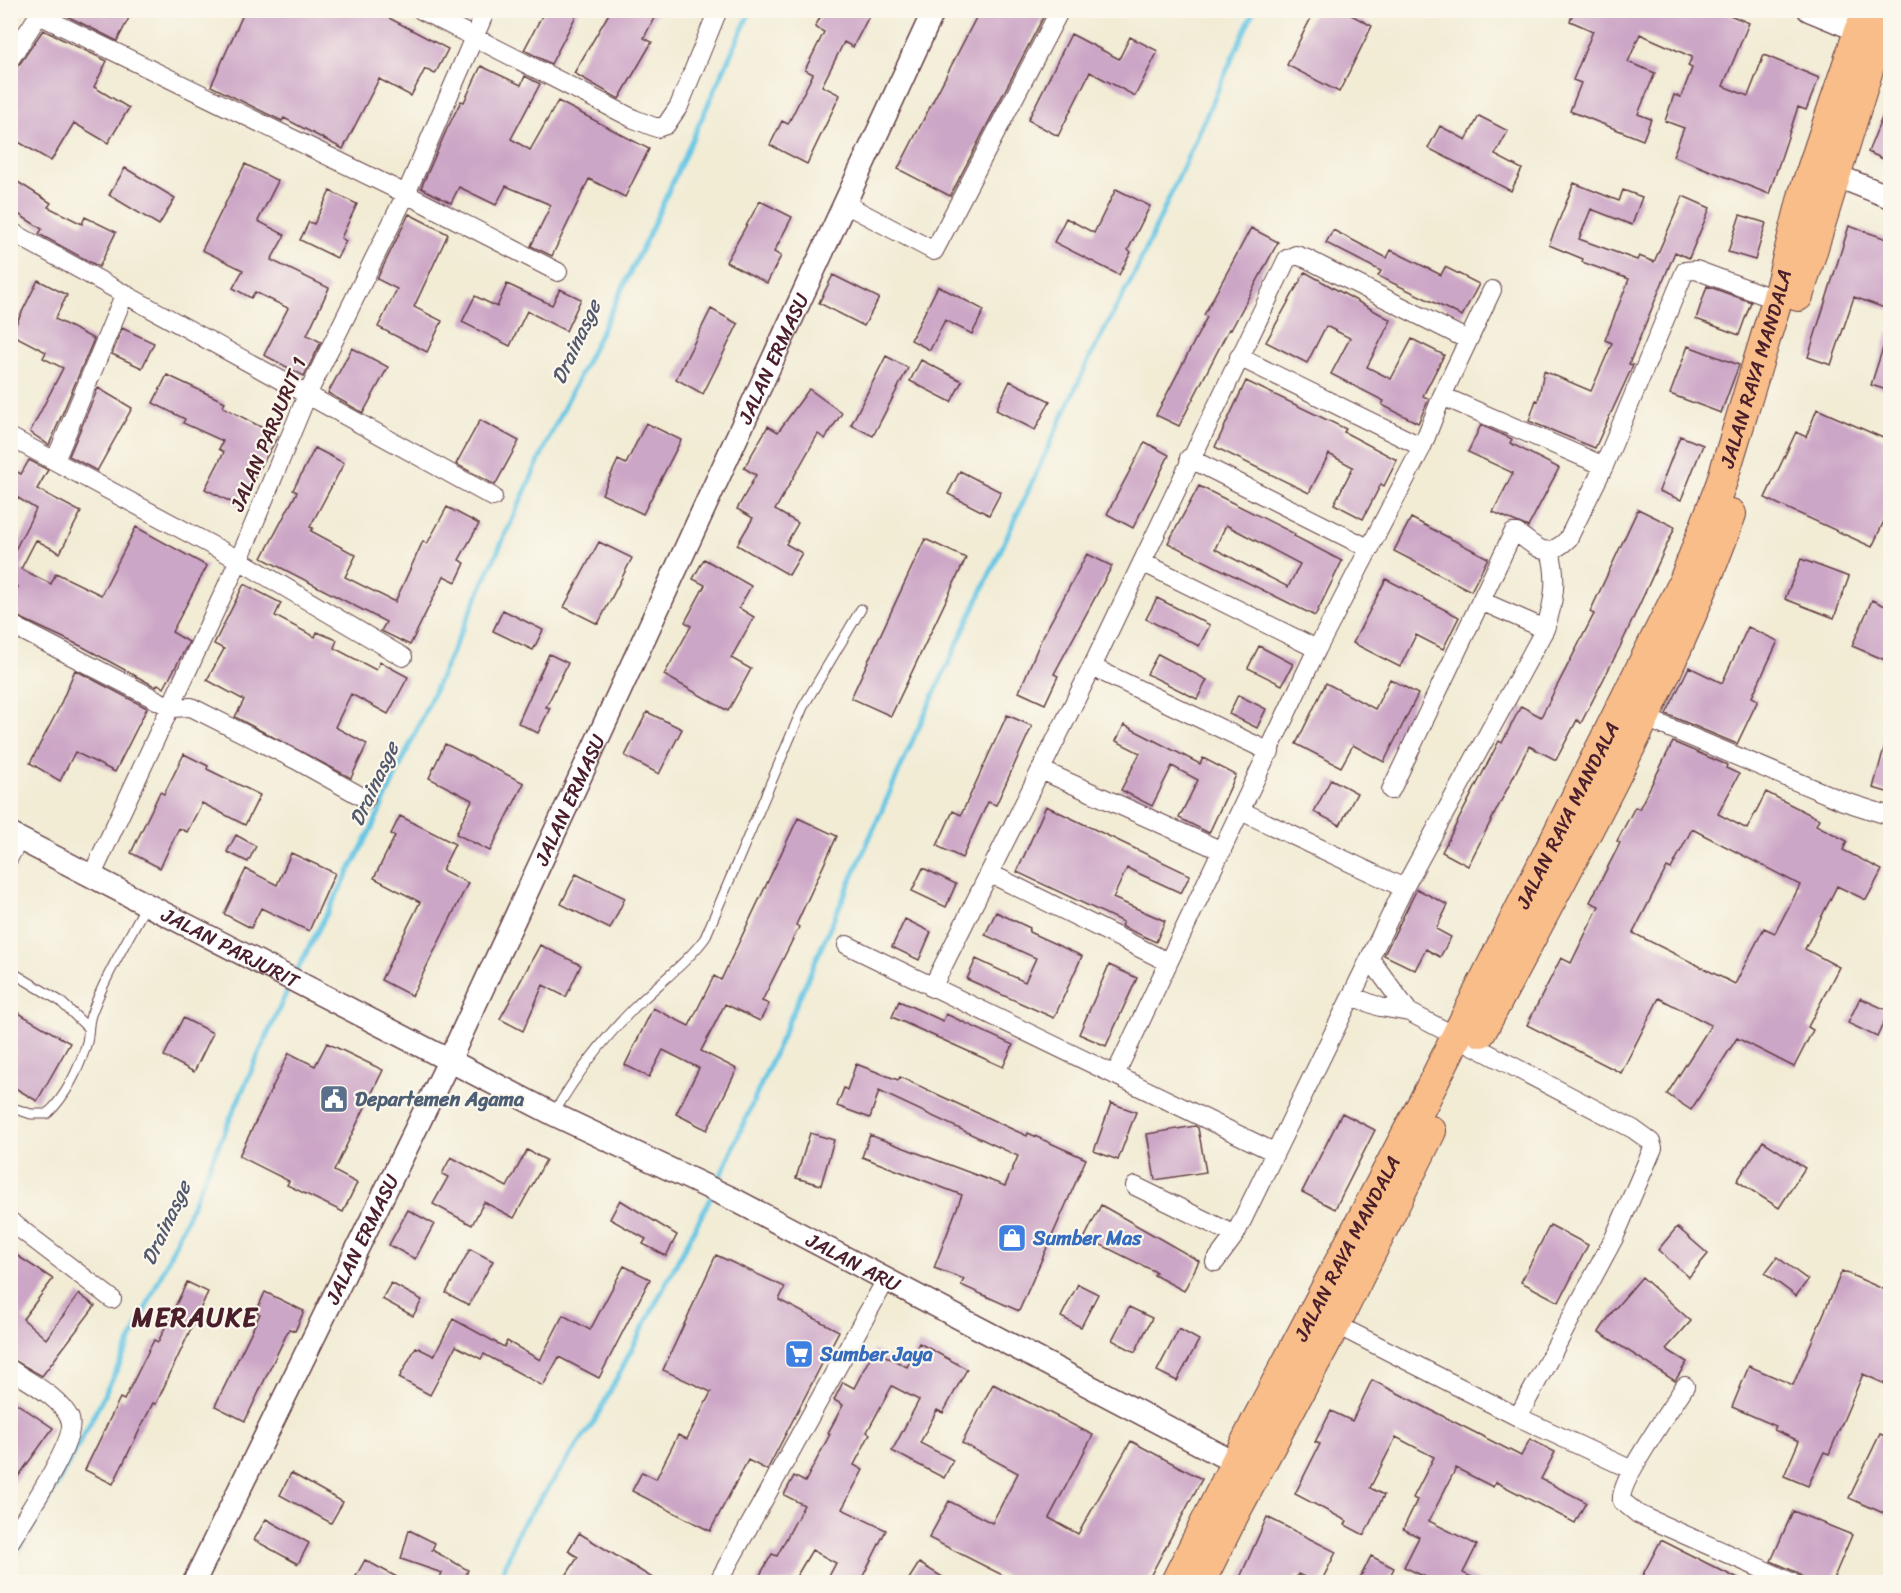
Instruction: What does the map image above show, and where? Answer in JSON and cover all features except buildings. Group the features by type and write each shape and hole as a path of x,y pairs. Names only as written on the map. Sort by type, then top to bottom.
{"highway":[{"name":"JALAN RAYA MANDALA","path":"1200,1582 1246,1468 1578,820 1683,584 1721,484 1777,300 1804,193 1869,27 1889,10"},
{"name":"JALAN RAYA MANDALA","path":"1578,820 1646,718 1705,588 1742,484 1835,175 1869,27"},
{"name":"JALAN RAYA MANDALA","path":"1176,1582 1335,1324 1465,1040"}],"street":[{"path":"421,10 634,119 657,128 666,125 679,106 718,10"},
{"name":"JALAN PARJURIT 1","path":"92,875 172,708 239,560 308,393 406,194 486,10"},
{"name":"JALAN ERMASU","path":"195,1582 448,1061 934,10"},
{"path":"844,204 934,252 1060,10"},
{"path":"1809,10 1869,27"},
{"path":"10,59 40,13 558,272"},
{"path":"1835,175 1890,197"},
{"path":"10,231 308,393 493,497"},
{"path":"932,988 991,874 1092,667 1189,458 1287,259 1296,255 1468,340"},
{"path":"1391,790 1514,532 1543,551 1550,552 1558,549 1568,539 1604,466 1685,271 1696,270 1777,300"},
{"path":"1115,1075 1317,650 1422,447 1442,396 1492,290"},
{"path":"55,461 126,293"},
{"path":"1239,357 1422,447"},
{"path":"1442,396 1604,466"},
{"path":"10,437 239,560 404,657"},
{"path":"1189,458 1370,549"},
{"path":"1215,1262 1235,1235 1404,888 1545,629 1553,601 1555,568 1550,552"},
{"path":"1142,562 1317,650"},
{"path":"1481,601 1545,629"},
{"path":"10,624 172,708 191,707 296,760 366,799"},
{"path":"1092,667 1270,752"},
{"path":"1646,718 1843,801 1890,816"},
{"path":"1041,770 1222,851"},
{"path":"1241,811 1404,888"},
{"name":"JALAN PARJURIT","path":"17,838 147,903 448,1061"},
{"path":"991,874 1168,962"},
{"path":"847,945 1274,1152"},
{"path":"1370,959 1409,1012"},
{"path":"1351,996 1380,1007 1409,1012 1465,1040 1648,1137 1653,1148 1614,1238 1518,1417"},
{"name":"JALAN ARU","path":"448,1061 693,1182 735,1200 1246,1468"},
{"path":"1135,1186 1235,1235"},
{"path":"10,1221 112,1299"},
{"path":"718,1582 887,1278"},
{"path":"1335,1324 1518,1417 1632,1470"},
{"path":"10,1369 50,1397 64,1410 70,1420 72,1432 65,1450 10,1542"},
{"path":"1686,1386 1632,1470 1621,1496 1628,1508 1791,1582"}],"lane":[{"path":"553,1114 598,1047 633,1009 689,960 705,939 803,707 861,609"},
{"path":"10,865 17,838"},
{"path":"10,1107 31,1114 47,1114 57,1105 82,1057 90,1017 103,987 147,903"},
{"path":"10,971 60,1001 88,1028"}],"waterway":[{"name":"Drainasge","path":"295,974 372,828 551,434 649,234 751,10"},
{"path":"717,1184 911,744 1090,357 1137,269 1254,10"},
{"name":"Drainasge","path":"10,1563 90,1424 125,1352 290,985"},
{"path":"499,1582 519,1529 594,1422 712,1195"}],"place":[{"name":"Departemen Agama","path":"334,1099"},
{"name":"Sumber Mas","path":"1012,1238"},
{"name":"Sumber Jaya","path":"799,1354"}],"district":[{"name":"MERAUKE","path":"195,1317"}]}
